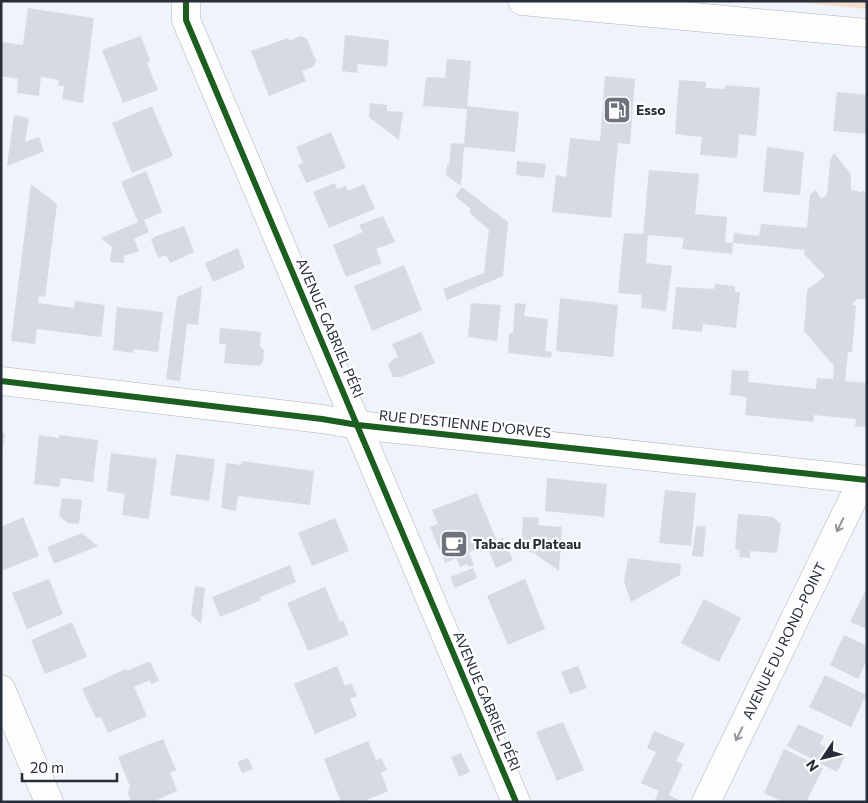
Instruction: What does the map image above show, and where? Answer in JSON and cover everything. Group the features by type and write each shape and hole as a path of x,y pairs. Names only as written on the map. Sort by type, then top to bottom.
{"street":[{"name":"AVENUE GABRIEL PÉRI","path":"186,1 186,20 516,802"},
{"path":"522,1 867,33"},
{"name":"RUE D'ESTIENNE D'ORVES","path":"1,381 322,419 358,425 863,480"},
{"name":"AVENUE DU ROND-POINT","path":"706,802 863,480"},
{"path":"1,689 49,802"}],"shaded area":[{"path":"787,1 867,1 867,9"}],"building":[{"path":"28,8 94,18 83,103 62,99 64,86 58,86 59,80 41,77 39,96 17,93 18,79 1,76 1,42 23,45"},
{"path":"345,35 389,40 387,67 358,64 357,73 342,71"},
{"path":"141,36 150,61 147,63 158,90 123,103 102,50"},
{"path":"301,36 307,39 316,61 313,67 302,71 306,81 269,96 251,51 288,38 289,41"},
{"path":"447,59 471,61 467,106 519,112 515,152 464,147 461,186 446,175 451,143 464,144 467,109 423,106 426,77 445,78"},
{"path":"605,76 635,79 630,144 618,143 611,218 552,212 556,175 566,177 570,138 600,141"},
{"path":"679,80 706,82 706,88 725,89 725,85 760,88 756,136 739,134 737,158 700,155 702,137 675,134"},
{"path":"837,92 867,95 867,134 833,131"},
{"path":"370,103 387,105 387,111 403,112 399,140 369,117"},
{"path":"152,106 173,156 132,173 112,123"},
{"path":"14,115 29,118 25,142 39,137 44,151 8,166 7,165"},
{"path":"331,132 346,168 306,183 298,165 303,163 296,147"},
{"path":"767,147 804,152 800,195 763,192"},
{"path":"834,153 851,174 851,190 861,192 863,190 867,195 867,299 857,299 852,305 856,306 852,352 848,352 845,381 867,383 867,427 855,426 856,419 814,415 813,422 745,415 747,397 730,395 732,370 749,371 748,382 816,389 817,378 833,379 834,366 804,331 807,290 825,276 804,254 805,250 733,243 734,233 759,236 761,224 807,228 810,194 816,190 821,199 827,195 830,160"},
{"path":"517,161 546,164 544,178 516,175"},
{"path":"649,170 699,174 695,214 727,217 725,242 733,243 732,254 682,249 684,238 648,235 646,263 672,266 666,311 641,308 642,295 618,293 624,233 643,234"},
{"path":"146,171 162,212 144,220 149,232 134,239 139,251 124,256 124,263 110,262 112,247 101,238 138,222 121,182"},
{"path":"335,183 337,189 346,186 348,191 364,184 375,209 329,228 313,192"},
{"path":"31,184 57,204 45,297 39,296 38,303 74,308 75,301 105,305 101,337 37,329 35,344 11,341"},
{"path":"462,187 508,222 503,276 447,300 443,289 484,273 489,230 469,212 471,209 455,196"},
{"path":"383,216 395,242 376,249 382,263 346,277 333,245 363,232 359,225"},
{"path":"184,226 194,252 170,263 166,255 158,258 151,240 154,237"},
{"path":"238,248 245,268 213,282 205,263"},
{"path":"404,265 422,310 372,331 354,286"},
{"path":"715,284 735,286 735,292 740,293 736,328 703,324 702,332 672,329 676,287 714,289"},
{"path":"202,286 198,325 187,324 180,381 166,379 177,297"},
{"path":"560,298 618,305 613,357 556,351"},
{"path":"471,303 501,305 497,341 468,337"},
{"path":"515,303 526,304 524,316 548,319 545,351 552,352 551,358 508,353 509,333 513,333"},
{"path":"117,307 163,312 158,352 133,349 133,353 113,350"},
{"path":"220,328 261,332 260,347 264,350 263,362 259,366 224,363 226,344 219,344"},
{"path":"421,332 435,363 401,377 393,377 388,365 398,357 392,344"},
{"path":"1,433 5,433 2,454 1,454"},
{"path":"39,435 59,438 59,435 98,440 93,482 61,478 59,487 34,484"},
{"path":"111,453 157,459 149,519 122,515 125,494 107,491"},
{"path":"176,454 215,459 209,501 170,495"},
{"path":"242,461 314,471 310,505 238,496 236,511 221,508 226,463 241,465"},
{"path":"547,478 607,484 604,517 545,511"},
{"path":"665,490 696,493 691,546 659,543"},
{"path":"477,493 497,541 503,538 513,560 496,568 489,552 494,550 491,544 469,552 474,565 468,567 467,564 460,567 456,558 445,563 430,527 438,524 432,510"},
{"path":"62,498 82,500 79,524 68,523 59,516"},
{"path":"738,514 773,517 781,524 777,553 750,551 750,558 739,557 740,550 735,549"},
{"path":"23,517 39,556 1,571 1,527"},
{"path":"523,517 539,518 538,525 562,527 559,571 534,553 536,553 521,551"},
{"path":"335,518 349,551 312,566 298,533"},
{"path":"696,526 706,527 703,557 692,556"},
{"path":"82,533 98,546 54,564 47,547"},
{"path":"628,558 681,564 680,575 631,602 624,582"},
{"path":"290,565 296,582 260,597 261,600 220,617 212,597"},
{"path":"473,568 477,578 455,588 450,577"},
{"path":"49,579 63,614 27,629 12,593"},
{"path":"525,579 545,629 508,645 487,596"},
{"path":"195,586 205,588 201,624 191,615"},
{"path":"325,587 340,622 343,620 349,635 308,651 287,603"},
{"path":"867,588 867,629 850,622"},
{"path":"704,599 741,618 719,662 681,643"},
{"path":"72,622 87,657 45,674 31,640"},
{"path":"844,635 867,646 867,660 858,679 830,665"},
{"path":"150,661 159,681 151,684 150,680 134,687 147,716 108,733 101,717 96,718 82,689 126,669 127,671"},
{"path":"337,666 345,686 351,683 357,696 350,699 357,716 315,734 294,684"},
{"path":"578,666 587,688 570,694 561,672"},
{"path":"825,675 866,695 851,727 809,707"},
{"path":"563,722 584,770 557,781 536,732"},
{"path":"798,724 824,736 820,744 845,756 837,772 787,746"},
{"path":"654,731 685,744 676,761 683,764 669,795 683,802 654,802 659,791 641,783 656,752 647,748"},
{"path":"163,739 176,770 170,773 177,791 152,802 131,802 128,793 130,786 118,757"},
{"path":"368,741 376,760 381,758 387,770 381,773 388,791 362,802 341,802 324,759"},
{"path":"784,749 823,768 806,802 784,802 764,793"},
{"path":"461,753 470,772 459,777 451,757"},
{"path":"248,758 253,769 242,773 237,762"}],"cycle path":[{"path":"186,1 186,20 516,802"},
{"path":"1,381 322,419 358,425 867,480"}],"place":[{"name":"Esso","path":"617,110"},
{"name":"Tabac du Plateau","path":"454,544"}]}
